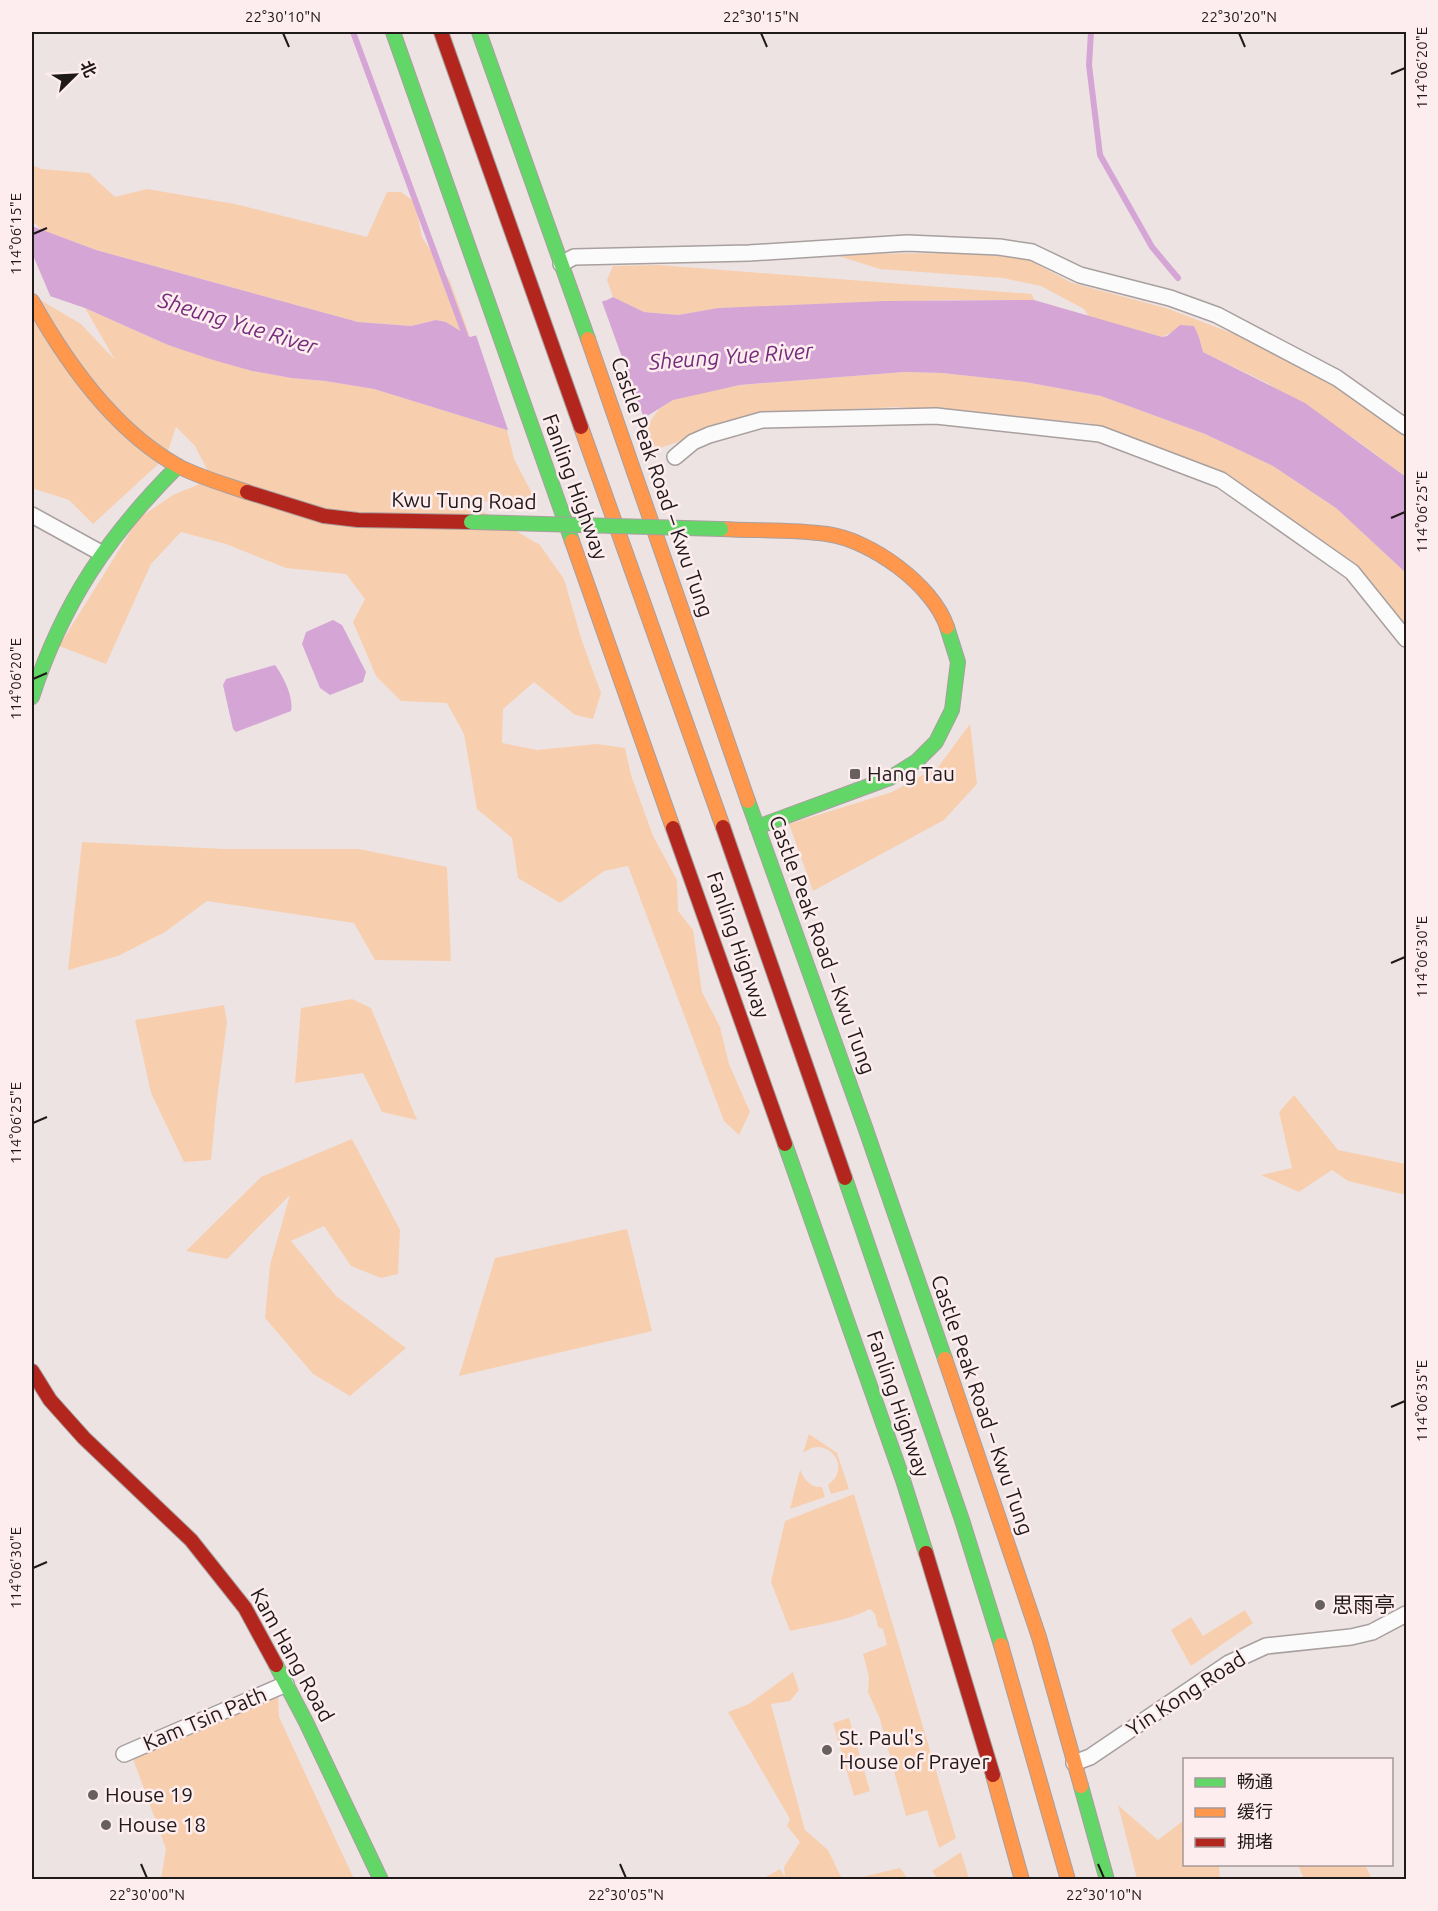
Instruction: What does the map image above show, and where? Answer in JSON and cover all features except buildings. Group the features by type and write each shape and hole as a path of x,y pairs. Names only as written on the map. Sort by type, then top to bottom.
{"main road":[{"name":"Fanling Highway","path":"393,32 903,1480 979,1726 1022,1880"},
{"name":"Fanling Highway","path":"441,32 759,928 962,1520 1012,1677 1068,1880"},
{"name":"Castle Peak Road – Kwu Tung","path":"479,32 632,459 757,827 865,1127 949,1371 1039,1637 1107,1880"},
{"name":"Kwu Tung Road","path":"32,301 53,339 90,388 134,435 178,466 267,500 324,516 358,520 830,534 881,555 918,583 936,604 945,621 958,662 952,710 936,742 916,761 890,778 757,827"},
{"path":"32,697 57,628 101,553 131,514 178,466"},
{"name":"Kam Hang Road","path":"32,1371 50,1400 84,1438 191,1540 245,1608 286,1684 381,1880"}],"street":[{"path":"561,264 574,257 748,253 907,243 999,247 1032,252 1080,275 1170,298 1217,315 1337,378 1407,427"},
{"path":"675,457 693,442 709,435 762,420 936,416 1100,434 1221,480 1352,572 1407,639"},
{"path":"32,515 101,553"},
{"name":"Yin Kong Road","path":"1074,1763 1090,1757 1253,1650 1281,1643 1351,1637 1372,1632 1407,1614"},
{"name":"Kam Tsin Path","path":"124,1754 286,1684"}],"shaded area":[{"path":"32,165 41,169 89,173 115,197 147,189 235,204 367,237 387,192 401,192 415,202 422,237 450,281 470,337 446,322 436,320 411,326 358,322 96,250 42,230 32,221"},
{"path":"969,253 1027,259 1072,283 1166,308 1237,335 1300,366 1352,396 1406,434 1406,477 1358,441 1267,383 1203,352 1199,337 1172,332 1162,337 1089,317 1084,309 1041,286 1003,278 880,269 832,254"},
{"path":"659,265 1032,294 1034,300 947,300 718,308 678,315 644,312 613,297 607,280 613,266"},
{"path":"32,295 81,324 115,360 85,308 168,345 252,371 374,389 507,430 514,459 537,503 465,501 540,545 564,579 582,641 601,693 593,719 575,715 534,682 503,709 502,743 537,750 597,744 625,748 631,775 653,836 677,880 678,911 693,930 702,992 720,1027 729,1064 750,1112 739,1135 724,1121 628,866 604,871 560,903 518,878 512,838 477,809 464,734 447,703 401,701 376,676 353,622 365,599 346,574 286,568 226,544 181,532 151,564 106,664 59,646 139,518 173,495 212,479 195,446 176,427 166,457 93,524 69,500 32,488"},
{"path":"904,372 942,373 1025,382 1101,396 1205,434 1273,466 1336,508 1406,573 1406,629 1354,563 1226,473 1089,423 897,407 764,413 657,449 643,431 659,409 673,400 688,395 741,385"},
{"path":"970,724 977,784 944,820 813,891 789,824 892,792 939,766"},
{"path":"82,842 224,849 359,849 447,867 451,961 375,960 354,923 207,901 165,932 118,956 68,970"},
{"path":"352,999 371,1008 417,1120 382,1112 363,1073 295,1083 301,1008"},
{"path":"224,1005 227,1022 211,1160 184,1162 151,1093 135,1020"},
{"path":"1294,1095 1338,1150 1406,1164 1406,1195 1348,1181 1332,1170 1299,1192 1261,1175 1292,1168 1279,1112"},
{"path":"352,1139 400,1230 398,1274 381,1278 351,1266 324,1226 291,1241 336,1296 406,1348 350,1396 313,1374 265,1318 270,1265 290,1195 227,1259 186,1251 261,1177"},
{"path":"627,1229 652,1331 459,1376 495,1258"},
{"path":"809,1434 837,1453 849,1489 831,1494 828,1485 836,1475 838,1463 832,1453 823,1448 812,1448 803,1453"},
{"path":"800,1470 808,1483 822,1487 825,1497 790,1509"},
{"path":"854,1494 956,1838 939,1848 927,1810 906,1816 880,1719 868,1692 869,1677 863,1654 887,1645 883,1629 878,1627 875,1614 870,1609 841,1620 790,1631 771,1582 785,1521"},
{"path":"1245,1610 1253,1623 1191,1666 1171,1630 1191,1617 1203,1636"},
{"path":"793,1672 799,1690 790,1701 771,1704 805,1830 828,1850 842,1879 762,1879 780,1869 785,1877 784,1867 800,1842 787,1826 790,1819 728,1712 749,1704"},
{"path":"278,1696 279,1717 354,1879 161,1879 166,1849 132,1756"},
{"path":"849,1718 870,1791 854,1796 833,1723"},
{"path":"1118,1805 1158,1840 1183,1821 1183,1866 1219,1866 1220,1879 1137,1879"},
{"path":"961,1852 969,1879 938,1879 932,1871"},
{"path":"1298,1866 1366,1866 1372,1879 1304,1879"},
{"path":"900,1868 908,1879 860,1879 866,1876"}],"water":[{"name":"Sheung Yue River","path":"32,226 96,250 358,322 411,326 436,320 446,322 470,337 613,297 644,312 678,315 718,308 885,301 1034,300 1162,337 1167,336 1180,325 1194,326 1203,352 1305,403 1406,477 1406,573 1336,508 1273,466 1205,434 1101,396 1025,382 942,373 904,372 740,385 673,400 644,418 507,430 374,389 252,371 210,359 168,345 85,308 32,290"},
{"path":"333,620 342,625 366,672 363,682 330,695 320,688 302,644 306,632"},
{"path":"275,665 289,693 291,711 236,732 233,729 223,685 226,679"}],"pier":[{"path":"32,253 52,300 32,294"},
{"path":"601,299 645,421 509,433 475,332"}],"waterway":[{"path":"353,32 465,335"},
{"path":"1091,32 1089,65 1100,155 1152,247 1178,278"}],"traffic: fast":[{"path":"393,32 572,541"},
{"path":"479,32 588,339"},
{"path":"32,697 58,631 90,572 130,518 178,466"},
{"path":"471,522 721,529"},
{"path":"757,827 890,778 917,761 936,742 952,710 958,662 947,627"},
{"path":"748,801 945,1359"},
{"path":"785,1144 903,1480 926,1553"},
{"path":"845,1178 962,1520 1001,1645"},
{"path":"276,1665 306,1722 381,1880"},
{"path":"1081,1786 1107,1880"}],"traffic: slow":[{"path":"32,301 60,348 77,371 94,393 133,434 178,466 247,492"},
{"path":"588,339 748,801"},
{"path":"581,427 723,827"},
{"path":"721,529 814,532 844,538 862,545 881,555 914,581 940,611 947,627"},
{"path":"572,541 673,828"},
{"path":"945,1359 1039,1637 1081,1786"},
{"path":"1001,1645 1068,1880"},
{"path":"993,1775 1022,1880"}],"traffic: jam":[{"path":"441,32 581,427"},
{"path":"247,492 324,516 358,520 471,522"},
{"path":"723,827 845,1178"},
{"path":"673,828 785,1144"},
{"path":"32,1371 50,1400 84,1438 191,1540 245,1608 276,1665"},
{"path":"926,1553 993,1775"}],"place":[{"name":"Hang Tau","path":"855,774"},
{"name":"思雨亭","path":"1320,1605"},
{"name":"St. Paul's House of Prayer","path":"827,1750"},
{"name":"House 19","path":"93,1795"},
{"name":"House 18","path":"106,1825"}]}
